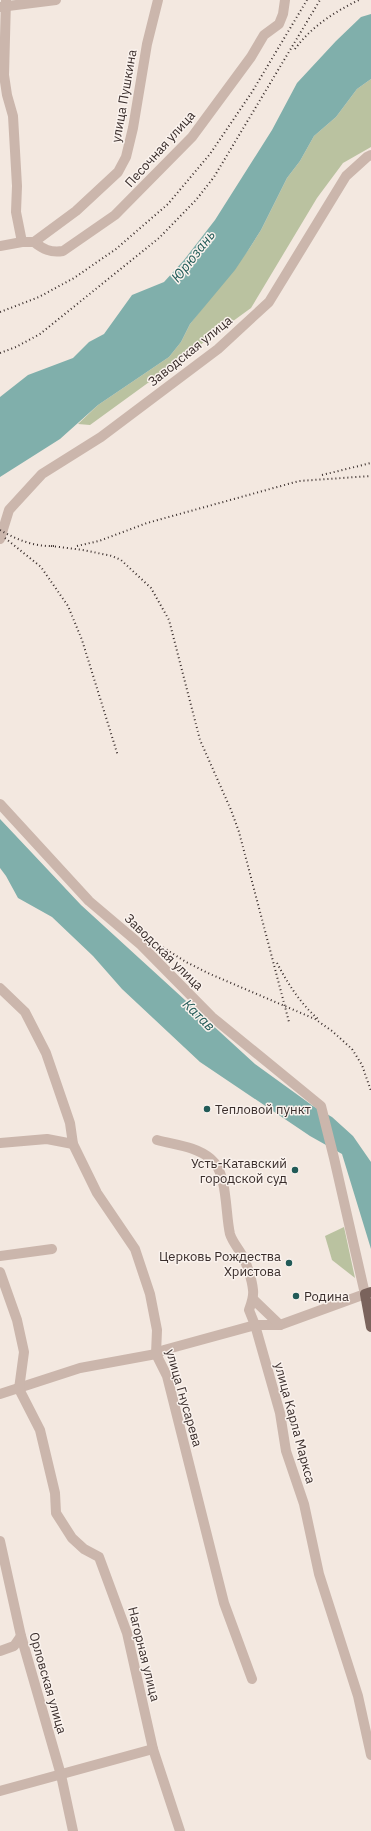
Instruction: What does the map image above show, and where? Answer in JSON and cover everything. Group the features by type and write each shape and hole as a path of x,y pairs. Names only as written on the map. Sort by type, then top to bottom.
{"main road":[{"path":"368,1293 371,1327"}],"street":[{"path":"22,242 16,212 17,186 13,116 7,96 4,75 4,4 56,0"},
{"name":"улица Пушкина","path":"34,242 51,231 96,195 118,172 124,162 133,128 145,50 158,0"},
{"name":"Песочная улица","path":"34,242 44,250 54,252 63,251 115,215 192,137 251,57 264,35 279,24 283,14 285,0"},
{"name":"Заводская улица","path":"0,539 5,509 42,474 101,437 218,349 269,302 346,176 366,157 371,155"},
{"path":"0,246 22,242 34,242"},
{"name":"Заводская улица","path":"0,804 90,901 141,945 212,1017 321,1106 368,1293"},
{"name":"улица Гнусарева","path":"0,988 25,1012 46,1053 70,1123 73,1144 97,1193 135,1249 150,1294 157,1330 156,1354 167,1376 224,1603 252,1679"},
{"path":"0,1143 47,1139 73,1144"},
{"name":"улица Карла Маркса","path":"157,1140 197,1150 212,1159 219,1172 226,1193 226,1212 230,1235 243,1257 253,1289 253,1299 249,1310 255,1325 280,1413 286,1451 304,1504 319,1574 358,1696 371,1755"},
{"path":"0,1256 52,1249"},
{"path":"0,1272 17,1320 24,1352 19,1389"},
{"path":"0,1394 80,1368 156,1354 164,1350 255,1325 280,1325 368,1293"},
{"path":"253,1299 280,1325"},
{"name":"Нагорная улица","path":"19,1389 40,1430 55,1492 56,1513 72,1538 84,1549 99,1557 115,1598 127,1633 153,1750 180,1831"},
{"name":"Орловская улица","path":"0,1541 21,1636 61,1775 73,1831"},
{"path":"0,1651 14,1646 21,1636"},
{"path":"0,1791 153,1750"}],"green space":[{"path":"371,79 371,147 343,163 317,198 251,308 90,425 78,424 98,405 169,357 181,342 190,324 249,249 261,230 287,178 300,161 314,136 336,117 357,89"},
{"path":"344,1227 355,1278 332,1260 325,1236"}],"water":[{"name":"Юрюзань","path":"371,14 371,79 357,89 336,117 314,136 300,161 287,178 261,230 249,249 235,270 190,324 181,342 169,357 98,405 60,439 0,477 0,397 28,375 73,358 89,342 104,334 132,295 164,282 184,260 215,220 272,130 297,83 336,41 361,17"},
{"name":"Катав","path":"0,819 81,905 255,1064 313,1106 332,1117 353,1136 371,1162 371,1249 342,1154 310,1136 200,1062 122,989 93,956 52,917 18,898 0,868"}],"railway":[{"path":"0,312 39,297 74,278 116,249 168,204 210,154 252,92 307,0"},
{"path":"0,353 16,347 40,334 159,238 196,200 214,177 320,0"},
{"path":"295,49 316,27 359,0"},
{"path":"322,475 371,463"},
{"path":"77,546 99,541 147,523 299,481 371,476"},
{"path":"0,530 26,542 55,546"},
{"path":"5,538 41,567 68,606 82,640 118,756"},
{"path":"51,546 83,550 112,556 121,560 151,588 169,620 200,740 231,810 239,832 289,1022"},
{"path":"153,941 186,962 210,974 315,1019 332,1031 352,1049 362,1065 371,1091"},
{"path":"277,963 295,993 318,1019"}],"place":[{"name":"Тепловой пункт","path":"207,1109"},
{"name":"Усть-Катавский городской суд","path":"295,1170"},
{"name":"Церковь Рождества Христова","path":"289,1263"},
{"name":"Родина","path":"296,1296"}]}
